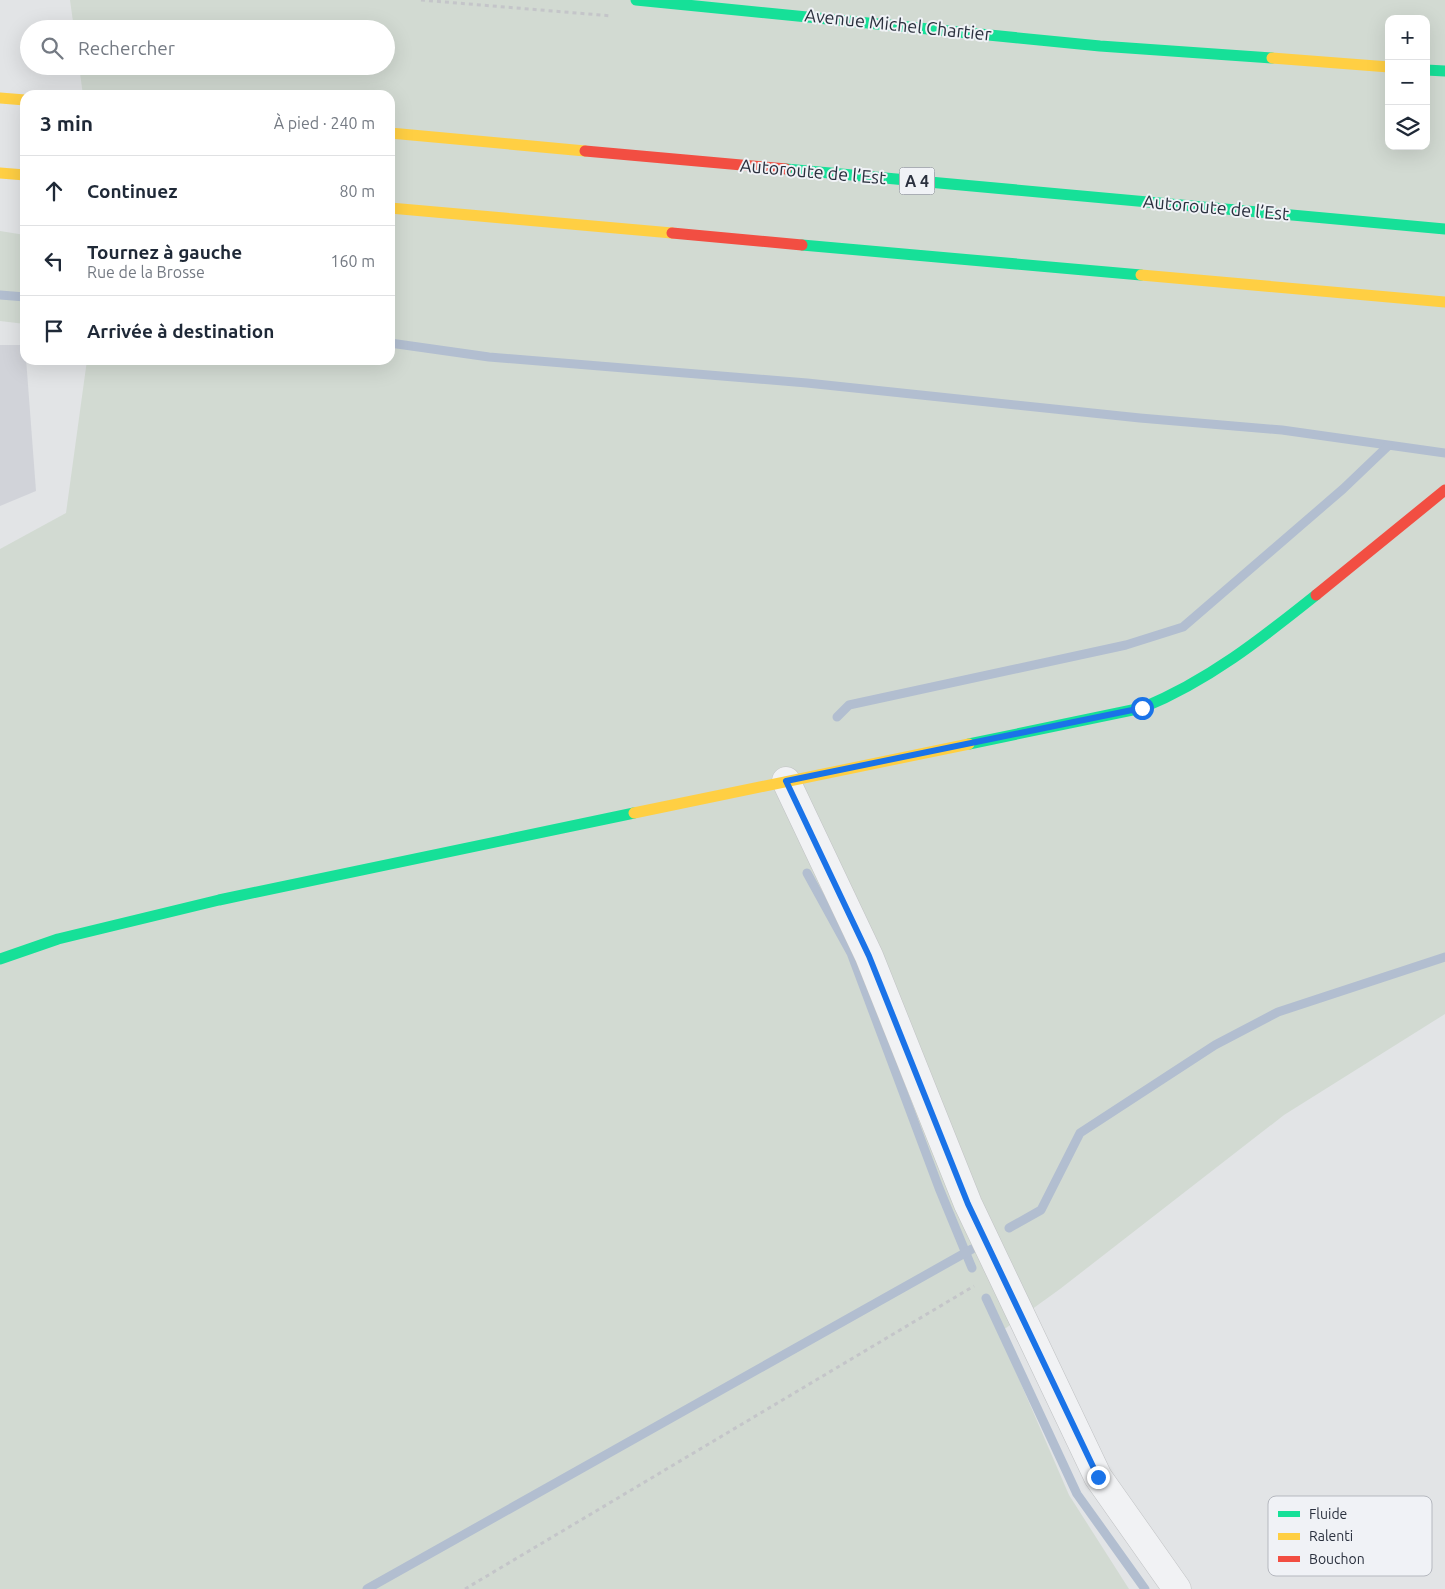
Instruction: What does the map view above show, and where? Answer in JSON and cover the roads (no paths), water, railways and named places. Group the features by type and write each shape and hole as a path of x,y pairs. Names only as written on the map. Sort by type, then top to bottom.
{"main road":[{"name":"Avenue Michel Chartier","path":"636,0 1100,46 1385,67"},
{"path":"1430,70 1445,71"},
{"path":"0,98 20,100"},
{"name":"Autoroute de l’Est","path":"395,133 1445,229"},
{"path":"0,173 20,175"},
{"path":"395,208 1445,302"},
{"path":"0,959 58,939 130,920 419,857 1142,708 1174,696 1202,681 1250,647 1445,490"}],"street":[{"path":"786,781 869,956 968,1204 1098,1477 1177,1589"}],"waterway":[{"path":"0,295 20,297"},
{"path":"395,344 489,357 807,383 1140,418 1282,430 1445,453"},
{"path":"837,717 849,705 1126,645 1183,627 1343,489 1388,446"},
{"path":"807,873 851,953 939,1188 972,1268"},
{"path":"1009,1228 1041,1210 1080,1133 1215,1045 1278,1012 1445,957"},
{"path":"367,1589 972,1249"},
{"path":"986,1298 1077,1494 1145,1589"}]}
